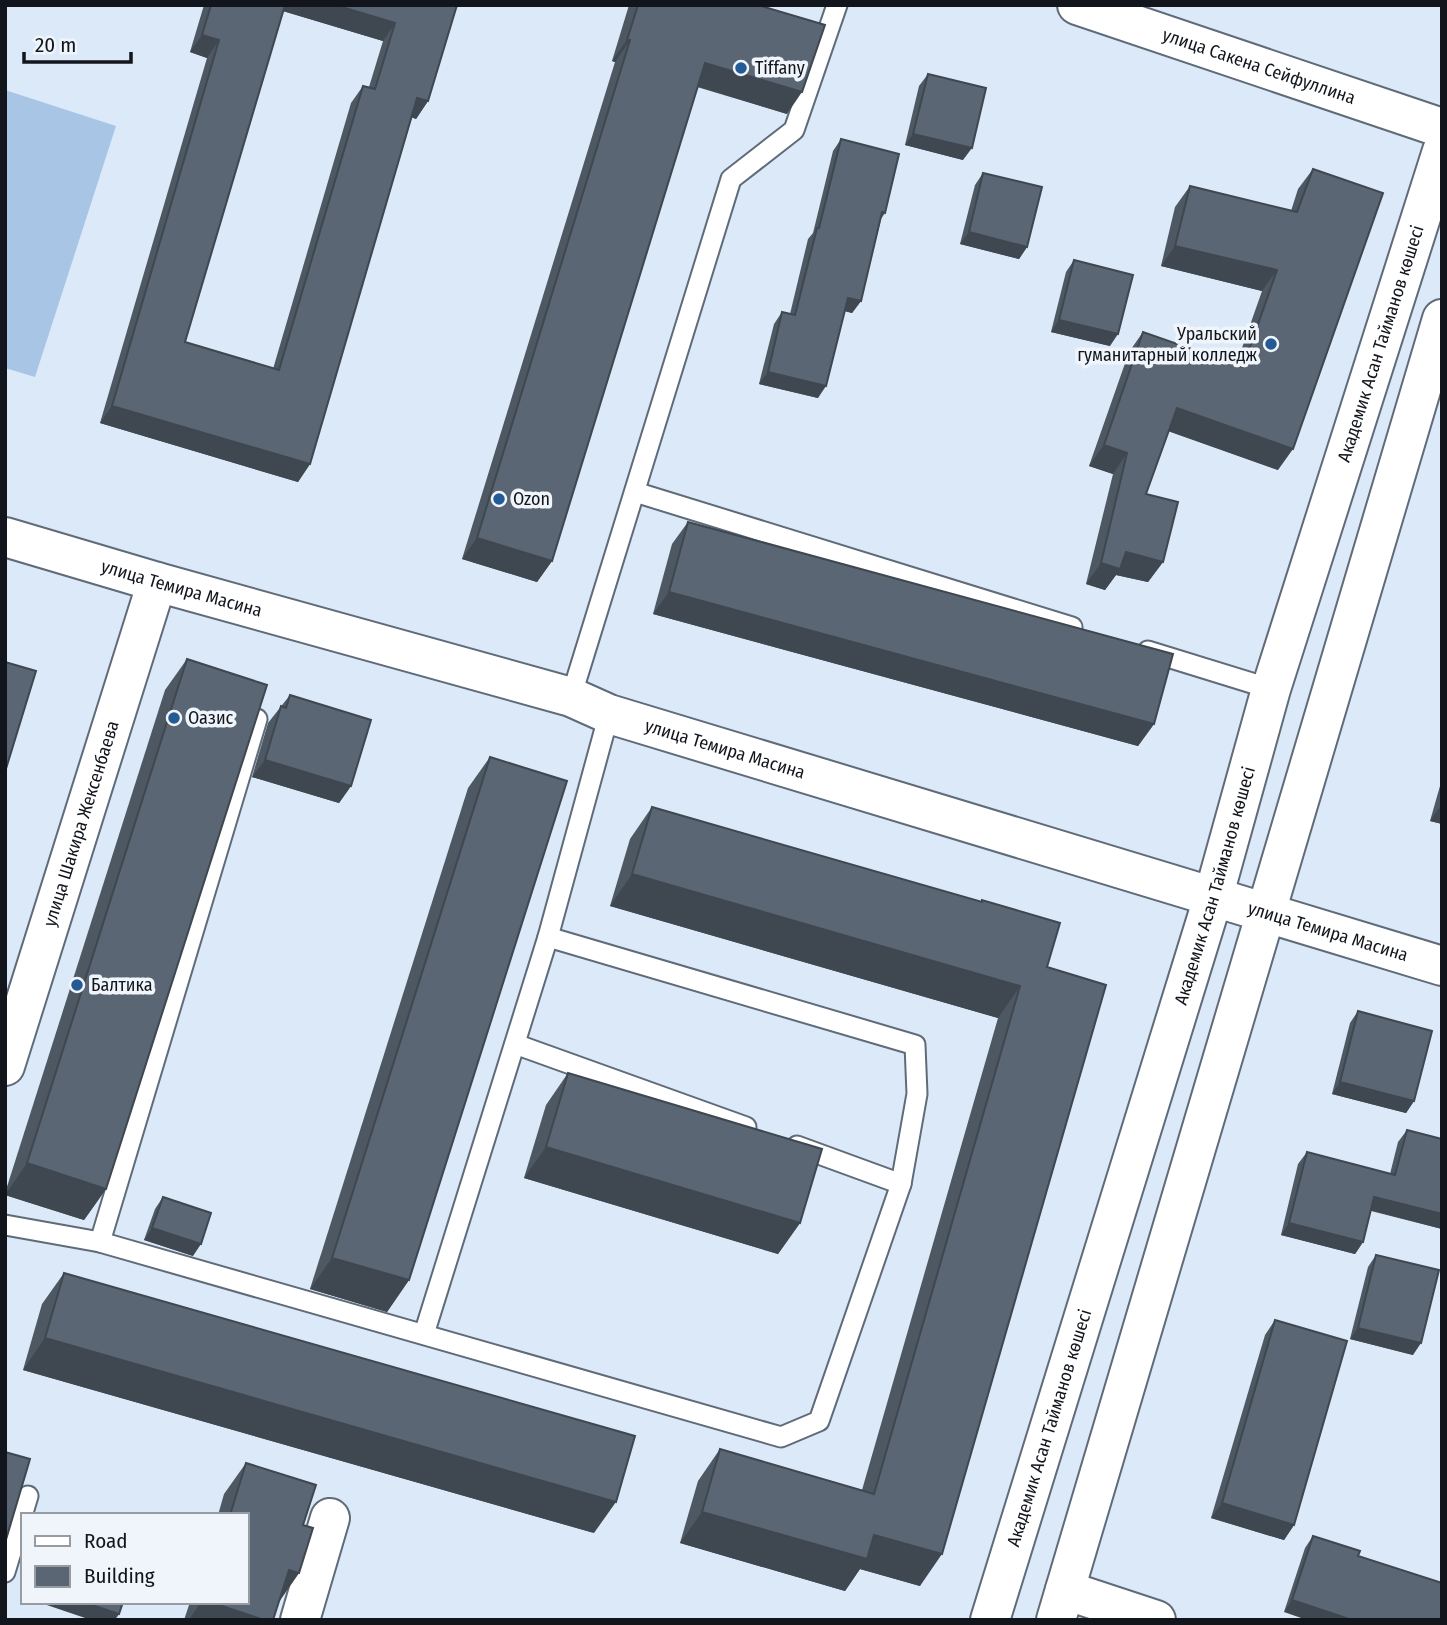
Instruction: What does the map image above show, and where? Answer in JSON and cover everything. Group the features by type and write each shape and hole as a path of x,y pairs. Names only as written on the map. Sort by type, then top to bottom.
{"street":[{"name":"улица Сакена Сейфуллина","path":"1077,5 1442,128"},
{"name":"Академик Асан Тайманов көшесі","path":"990,1620 1213,898 1271,689 1442,151"},
{"path":"1156,1620 1061,1605 1442,319"},
{"name":"улица Темира Масина","path":"5,537 156,582 571,697 609,714 1442,966"},
{"name":"улица Шакира Жексенбаева","path":"5,1066 156,582"},
{"path":"300,1620 330,1518"}],"lane":[{"path":"571,697 731,179 794,130 837,5"},
{"path":"635,492 1085,631"},
{"path":"1125,643 1271,689"},
{"path":"424,1334 548,937 609,714"},
{"path":"100,1242 257,719"},
{"path":"5,1225 100,1242 781,1437 819,1421 901,1184 917,1094 915,1045 548,937"},
{"path":"514,1044 901,1184"},
{"path":"23,1513 28,1496"},
{"path":"5,1572 21,1519"}],"shaded area":[{"path":"5,90 116,126 35,377 5,368"}],"building":[{"path":"211,5 285,5 185,342 279,370 363,86 375,89 395,23 335,5 457,5 428,101 417,98 310,464 112,406 219,40 202,35"},
{"path":"638,5 758,5 825,25 802,92 705,63 552,561 477,538 630,40 627,40"},
{"path":"928,74 986,88 972,148 913,134"},
{"path":"841,139 899,154 861,301 848,298 826,386 768,372 782,312 795,315"},
{"path":"1313,169 1383,193 1293,449 1177,408 1146,494 1178,502 1163,562 1126,552 1120,569 1101,563 1127,453 1104,445 1143,332 1243,367 1277,270 1175,246 1190,186 1297,212"},
{"path":"983,173 1042,187 1027,247 969,232"},
{"path":"1074,260 1133,275 1118,334 1059,320"},
{"path":"688,522 1173,654 1154,724 669,592"},
{"path":"187,659 267,685 106,1189 27,1163"},
{"path":"5,662 36,671 5,772"},
{"path":"290,695 371,720 351,786 265,760 281,706 286,708"},
{"path":"490,757 567,781 409,1280 332,1258"},
{"path":"652,807 1060,923 1047,967 1106,985 942,1554 874,1535 867,1559 702,1512 720,1449 874,1494 1020,986 632,874"},
{"path":"1358,1011 1432,1031 1414,1101 1340,1082"},
{"path":"568,1073 822,1149 800,1223 546,1147"},
{"path":"1407,1130 1442,1139 1442,1214 1374,1197 1363,1242 1289,1223 1307,1152 1395,1175"},
{"path":"163,1197 211,1213 201,1244 152,1228"},
{"path":"1376,1255 1439,1270 1421,1343 1358,1328"},
{"path":"64,1273 635,1436 616,1502 45,1338"},
{"path":"1275,1320 1347,1341 1294,1525 1222,1503"},
{"path":"5,1452 30,1459 5,1543"},
{"path":"246,1463 316,1485 303,1525 313,1528 299,1573 289,1570 273,1620 264,1620 216,1604 248,1604 248,1513 231,1513"},
{"path":"1313,1536 1360,1551 1358,1556 1442,1583 1442,1620 1352,1620 1292,1600"},
{"path":"89,1604 122,1604 119,1614"}],"place":[{"name":"Tiffany","path":"741,68"},
{"name":"Уральский гуманитарный колледж","path":"1271,344"},
{"name":"Ozon","path":"499,499"},
{"name":"Оазис","path":"174,718"},
{"name":"Балтика","path":"77,985"}]}
